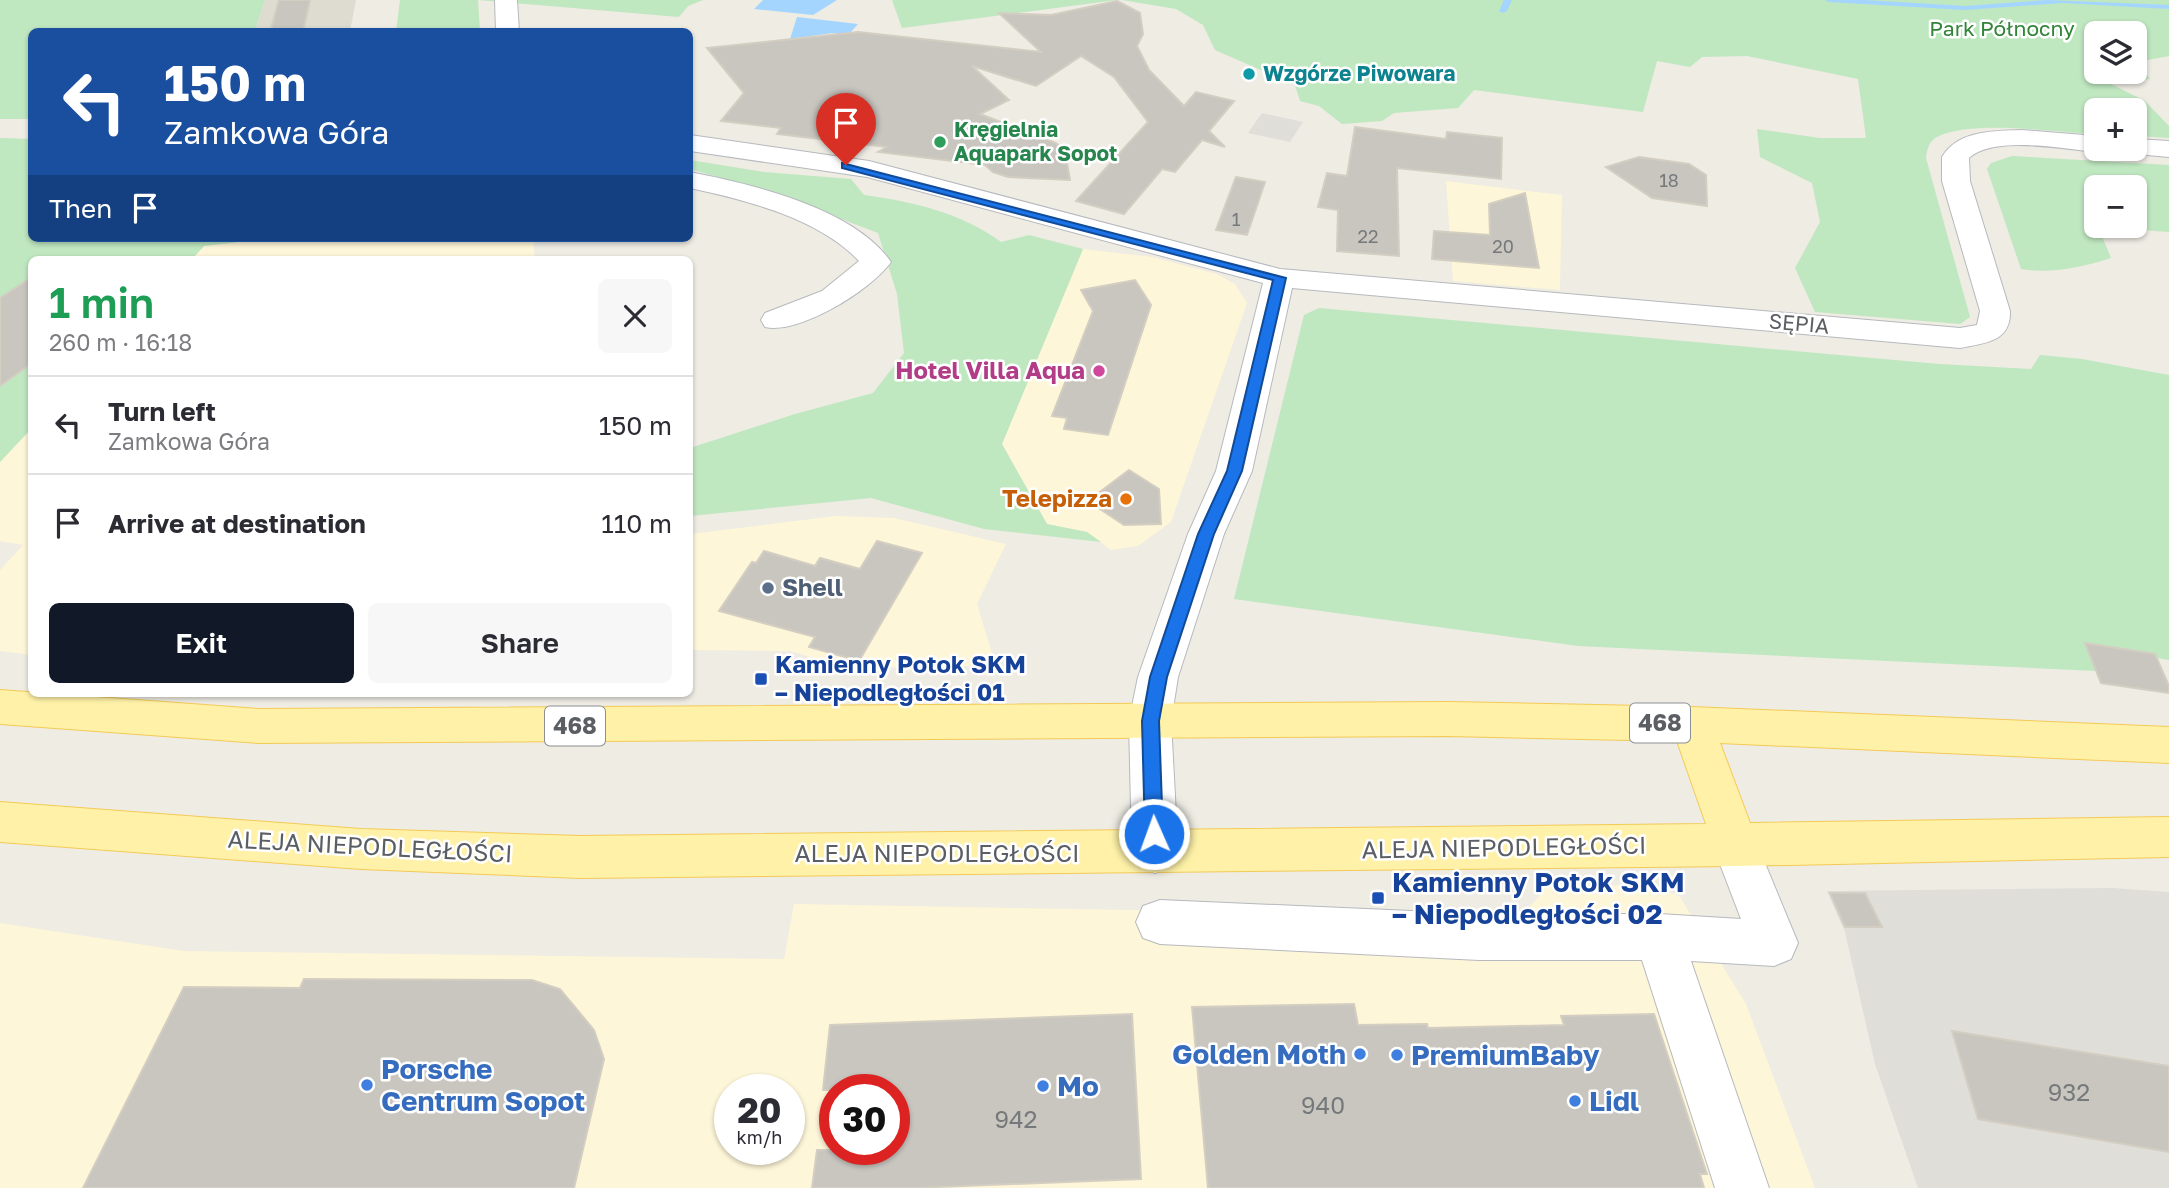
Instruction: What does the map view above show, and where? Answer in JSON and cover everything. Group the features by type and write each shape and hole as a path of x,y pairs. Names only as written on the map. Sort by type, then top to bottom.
{"main road":[{"name":"468","path":"0,707 258,726 1449,719 1692,724 2169,745"},
{"path":"1692,724 1736,846"},
{"name":"ALEJA NIEPODLEGŁOŚCI","path":"0,822 360,849 580,857 1736,846 2169,837"}],"street":[{"path":"506,0 508,28"},
{"name":"SĘPIA","path":"1279,278 1927,336 1978,337 1987,333 1995,324 1995,311 1956,181 1954,162 1957,152 1969,144 2002,138 2084,143"},
{"path":"693,147 869,169 1279,278 1234,471 1206,534 1158,677 1150,721 1154,853"},
{"path":"2147,147 2169,149"},
{"path":"693,181 754,194 808,217 867,249 876,262 834,297 776,320"},
{"path":"1160,922 1479,937 1659,937 1774,943 1736,846"},
{"path":"1659,937 1742,1188"}],"shaded area":[{"path":"265,0 356,0 351,28 256,28"},
{"path":"1262,113 1303,122 1290,142 1248,133"},
{"path":"1446,181 1562,195 1560,290 1453,281"},
{"path":"238,242 533,242 535,256 195,256 204,246"},
{"path":"1083,249 1152,257 1217,274 1235,284 1247,303 1171,522 1138,546 1111,550 1087,532 1047,524 1002,444"},
{"path":"28,432 28,655 0,651 0,570 23,545 0,541 0,462"},
{"path":"836,516 894,518 1006,544 977,604 996,666 848,668 790,651 693,650 693,534"},
{"path":"1657,885 1680,897 1746,1004 1815,1188 0,1188 0,923 184,951 784,959 794,904 1520,917 1548,886"},
{"path":"2112,888 2169,892 2169,1188 1918,1188 1875,1064 1845,932 1827,891"}],"green space":[{"path":"0,0 265,0 256,28 28,28 28,119 0,119"},
{"path":"400,0 478,0 480,28 396,28"},
{"path":"478,0 703,0 688,6 679,17"},
{"path":"892,0 1117,0 902,28"},
{"name":"Park Północny","path":"1122,0 2169,0 2169,56 2147,60 2147,21 2084,21 2084,84 2111,84 2139,98 2084,98 2084,133 1973,129 1954,131 1931,142 1926,158 1970,317 1960,324 1815,312 1795,268 1820,222 1812,183 1760,157 1757,129 1820,138 1866,138 1858,79 1747,56 1702,57 1690,67 1657,61 1643,112 1474,90 1458,108 1394,113 1382,121 1342,124 1319,106 1300,101 1295,85 1215,50 1203,25 1176,9"},
{"path":"2147,103 2169,126 2169,138 2147,137"},
{"path":"0,138 28,139 28,242 238,242 204,246 195,256 28,256 28,432 0,462"},
{"path":"2012,156 2169,165 2169,232 2147,230 2147,175 2084,175 2084,238 2103,238 2111,258 2067,269 2021,269 1987,169 1991,163"},
{"path":"693,160 764,172 851,179 864,195 936,210 969,223 1001,242 1029,235 1083,249 1002,444 1047,524 1087,532 1101,542 984,529 871,498 693,516 693,447 795,414 873,393 904,353 897,294 878,233 773,193 693,170"},
{"path":"1319,308 1939,364 2031,369 2040,355 2082,359 2169,375 2169,660 2157,658 2155,654 2086,643 2096,671 1578,646 1234,599 1304,315"}],"water":[{"path":"763,0 837,0 813,15 754,9"},
{"path":"797,17 858,24 848,35 832,33 790,39"}],"building":[{"path":"279,0 310,0 304,28 271,28"},
{"path":"1117,1 1140,13 1143,34 1137,46 1149,70 1184,106 1196,92 1234,101 1209,131 1225,147 1202,140 1175,172 1162,169 1124,214 1076,201 1148,122 1114,77 1081,56 1036,86 972,66 1009,100 980,114 1056,143 1065,151 1070,180 1008,177 993,172 985,165 878,152 887,147 777,134 781,128 721,121 744,93 707,48 858,32 1041,52 999,13 1051,15"},
{"path":"1355,127 1446,139 1447,132 1502,138 1501,179 1397,168 1399,256 1337,251 1338,210 1318,207 1327,173 1347,176"},
{"path":"1639,157 1689,164 1706,175 1707,206 1652,198 1606,167"},
{"path":"1236,177 1265,182 1247,235 1216,230"},
{"path":"1525,193 1539,268 1432,259 1434,231 1490,235 1489,204"},
{"path":"28,280 28,366 0,386 0,298"},
{"name":"Hotel Villa Aqua","path":"1135,280 1151,305 1108,435 1064,429 1067,418 1052,416 1093,311 1081,290"},
{"name":"Telepizza","path":"1129,470 1159,489 1161,524 1124,525 1088,501"},
{"path":"877,541 922,553 859,661 809,647 815,637 719,611 752,562 756,563 764,551 815,566 820,558 860,569"},
{"path":"2085,643 2155,654 2169,686 2169,693 2101,683"},
{"path":"1830,893 1865,893 1882,927 1845,927"},
{"name":"Porsche Centrum Sopot","path":"304,979 532,980 560,989 594,1030 604,1059 574,1188 83,1188 184,987 300,988"},
{"path":"1354,1004 1358,1025 1427,1024 1428,1028 1564,1025 1561,1016 1654,1014 1707,1174 1700,1174 1704,1188 1208,1188 1192,1007"},
{"path":"1132,1014 1141,1179 912,1188 812,1188 817,1150 819,1165 910,1165 910,1074 825,1074 830,1025"},
{"path":"1952,1031 2169,1066 2169,1152 1978,1119"}],"waterway":[{"path":"1503,11 1508,0"},
{"path":"1829,0 1965,8 2063,1 2169,7"}],"place":[{"name":"Wzgórze Piwowara","path":"1249,74"},
{"name":"Kręgielnia Aquapark Sopot","path":"940,142"},
{"name":"Hotel Villa Aqua","path":"1099,371"},
{"name":"Telepizza","path":"1126,499"},
{"name":"Shell","path":"768,588"},
{"name":"Kamienny Potok SKM – Niepodległości 01","path":"761,679"},
{"name":"Kamienny Potok SKM – Niepodległości 02","path":"1378,898"},
{"name":"Golden Moth","path":"1360,1054"},
{"name":"PremiumBaby","path":"1397,1055"},
{"name":"Porsche Centrum Sopot","path":"367,1085"},
{"name":"Mo","path":"1043,1086"},
{"name":"Lidl","path":"1575,1101"}],"route":[{"path":"846,165 1279,278 1234,471 1206,534 1158,677 1150,721 1154,834"}]}
